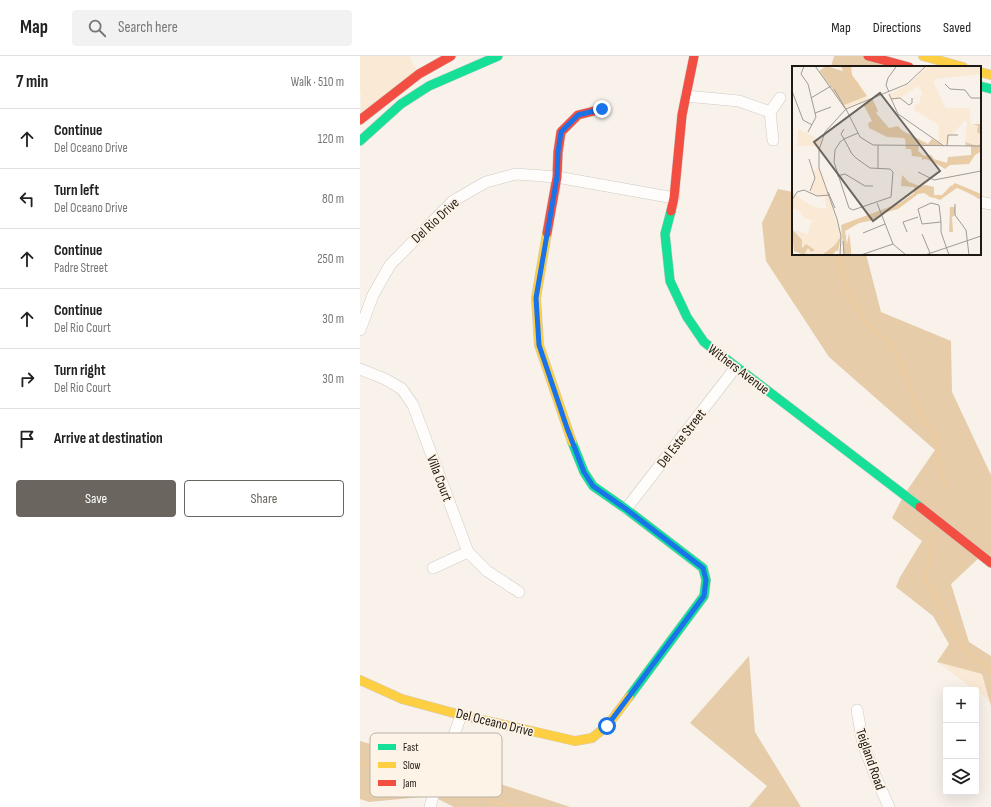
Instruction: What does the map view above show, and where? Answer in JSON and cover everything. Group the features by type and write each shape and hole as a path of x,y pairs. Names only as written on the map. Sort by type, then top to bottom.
{"street":[{"path":"360,120 419,74 451,56"},
{"path":"360,141 401,104 429,86 498,56"},
{"name":"Withers Avenue","path":"694,56 682,115 674,198 665,234 670,281 687,317 704,342 936,518 991,563"},
{"path":"868,56 905,66"},
{"path":"923,56 959,66"},
{"path":"981,72 991,75"},
{"path":"981,86 991,89"},
{"path":"686,96 739,101 770,112"},
{"path":"773,140 770,112 780,98"},
{"name":"Del Oceano Drive","path":"360,680 402,699 461,715 575,742 592,738 607,726 704,596 706,580 703,568 626,509 593,486 584,472 567,428 539,345 536,298 557,177 558,152 561,132 578,115 602,109"},
{"name":"Del Rio Drive","path":"360,330 373,295 390,265 453,201 486,182 516,174 557,177 674,198"},
{"path":"981,202 991,204"},
{"name":"Del Este Street","path":"626,509 736,367"},
{"name":"Villa Court","path":"360,369 385,379 402,389 413,405 468,552 487,571 519,592"},
{"path":"433,568 468,552"},
{"name":"Teigland Road","path":"857,710 863,744 889,807"},
{"path":"455,733 461,715"},
{"path":"430,807 433,797"}],"shaded area":[{"path":"360,56 409,56 419,74 360,120 361,94"},
{"path":"834,56 868,56 905,66 831,66"},
{"path":"778,189 792,192 792,255 866,255 881,312 951,341 952,392 991,475 991,563 981,556 951,584 969,642 991,656 991,706 982,674 937,662 949,644 933,616 896,587 900,577 922,541 892,518 904,495 935,450 829,357 766,261 762,223"},
{"path":"749,656 755,732 801,807 749,807 767,786 690,723"},
{"path":"937,662 982,674 990,701 979,693 979,687 971,687"},
{"path":"360,741 370,744 370,797 422,797 369,802 360,799"},
{"path":"502,785 570,807 454,807 434,797 502,797"}],"waterway":[{"path":"835,255 840,260 846,289 867,324 892,345 906,374 916,407 938,441 938,467 946,488"},
{"path":"934,533 925,580 936,595 963,649 991,671"},
{"path":"360,764 370,766"},
{"path":"484,797 493,802 516,807"}],"traffic: fast":[{"path":"360,141 401,104 429,86 498,56"},
{"path":"981,86 991,89"},
{"path":"671,211 665,234 670,281 687,317 704,342 920,507"},
{"path":"572,442 584,472 593,486 626,509 703,568 706,580 704,596 629,697"}],"traffic: slow":[{"path":"923,56 959,66"},
{"path":"981,72 991,75"},
{"path":"547,233 536,298 539,345 572,442"},
{"path":"360,680 402,699 461,715 575,741 592,738 607,726 629,697"}],"traffic: jam":[{"path":"360,120 419,74 451,56"},
{"path":"671,211 674,198 682,115 694,56"},
{"path":"868,56 905,66"},
{"path":"547,233 557,177 558,152 561,132 578,115 602,109"},
{"path":"920,507 991,563"}],"route":[{"path":"602,109 578,115 561,132 558,152 557,177 536,298 539,345 567,428 584,472 593,486 626,509 703,568 706,580 704,596 607,726"}]}
